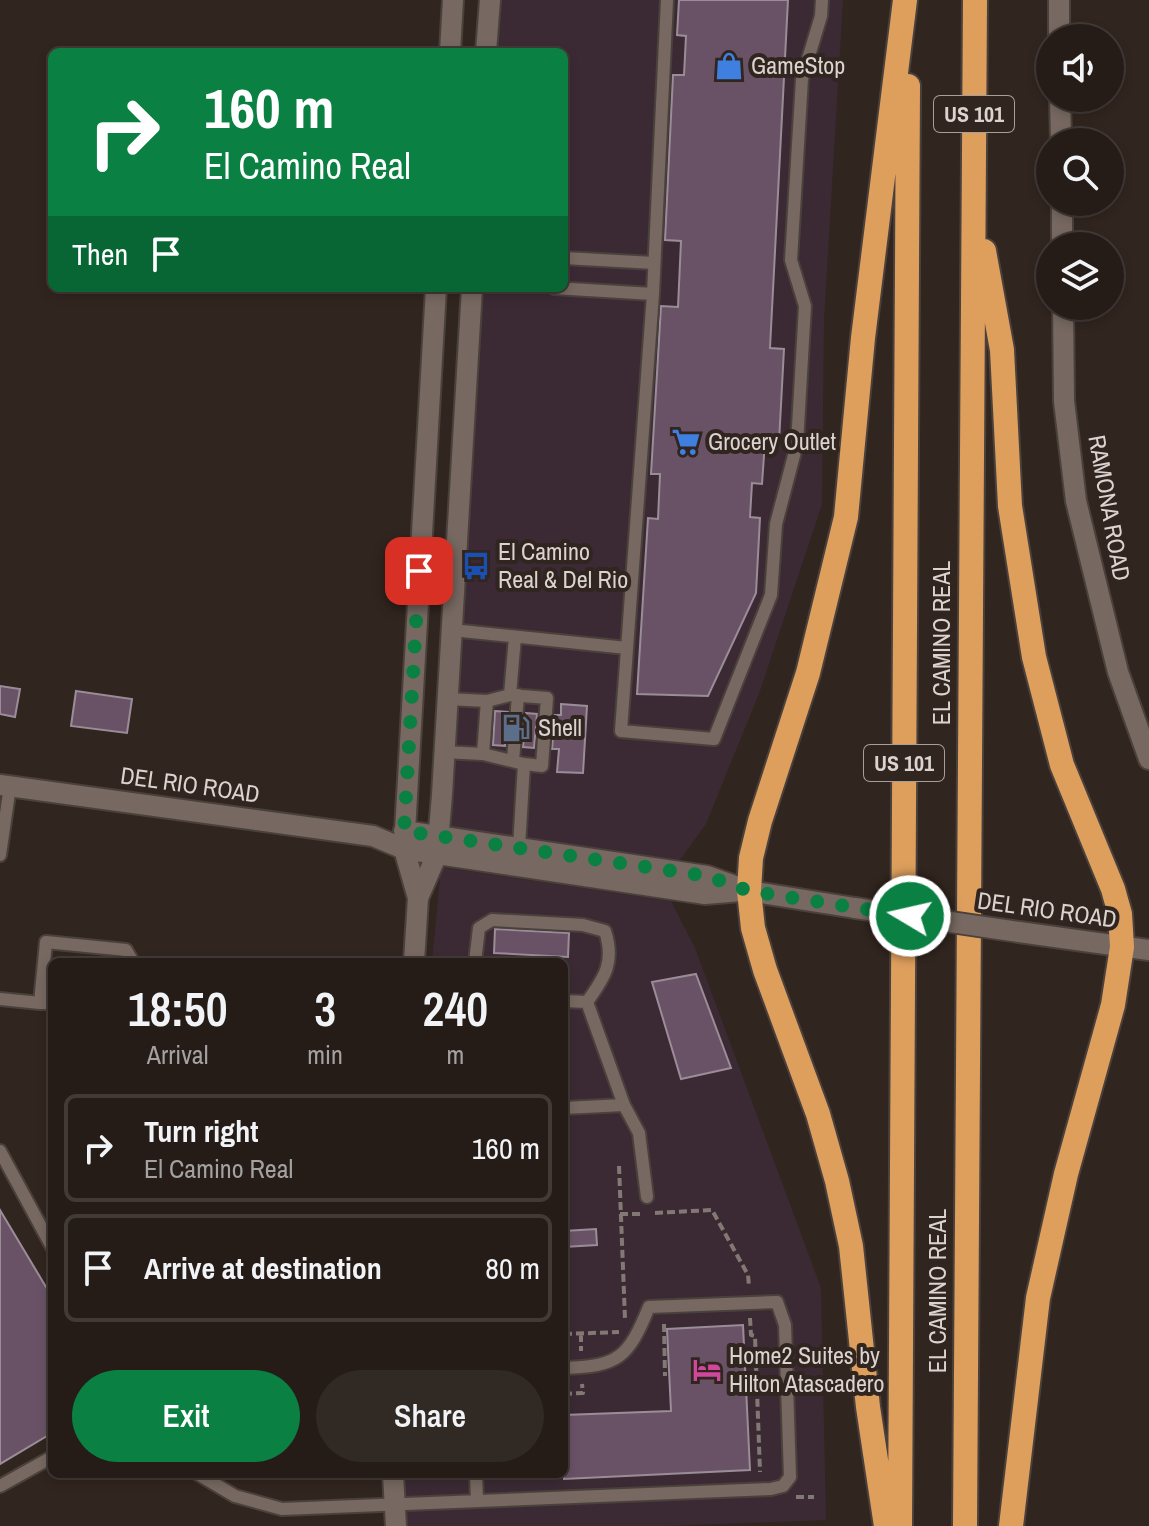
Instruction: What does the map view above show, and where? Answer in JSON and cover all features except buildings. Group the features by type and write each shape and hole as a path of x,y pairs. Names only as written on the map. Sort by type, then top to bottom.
{"highway":[{"path":"886,1526 868,1407 851,1246 818,1114 753,928 749,891 751,858 760,821 808,673 846,517 863,338 906,0"},
{"name":"EL CAMINO REAL","path":"900,1526 906,0"},
{"name":"EL CAMINO REAL","path":"965,1526 975,0"},
{"path":"974,193 1002,350 1012,521 1034,657 1062,765 1113,889 1120,914 1122,947 1113,1005 1076,1132 1038,1298 1011,1526"}],"street":[{"path":"450,48 453,0"},
{"path":"486,48 490,0"},
{"path":"1059,0 1059,24"},
{"path":"418,898 404,840 436,292"},
{"path":"414,958 418,898 437,845 472,292"},
{"name":"RAMONA ROAD","path":"1063,320 1064,401 1076,501 1118,672 1149,759"},
{"name":"DEL RIO ROAD","path":"5,786 437,845 705,894 749,891"},
{"name":"DEL RIO ROAD","path":"437,845 519,847 707,876 749,891 1149,950"},
{"path":"393,1478 396,1526"}],"lane":[{"path":"667,0 653,294 621,731 714,739 771,595 776,524 797,444 805,306 791,260 802,79 822,0"},
{"path":"568,258 654,263"},
{"path":"568,289 653,294"},
{"path":"452,630 627,648"},
{"path":"515,637 519,847"},
{"path":"444,752 483,754 542,766 547,698 514,695 487,701 448,699"},
{"path":"483,754 487,701"},
{"path":"0,855 5,786"},
{"path":"475,958 479,928 492,920 583,925 605,931 611,950 604,979 587,1002"},
{"path":"0,999 46,1003 46,942 126,950 131,958"},
{"path":"568,1001 587,1002"},
{"path":"587,1002 624,1105 639,1133 647,1197"},
{"path":"568,1108 624,1105"},
{"path":"0,1151 48,1240"},
{"path":"205,1478 235,1496 282,1509 760,1489 783,1486 790,1477 785,1325 777,1302 649,1307 630,1348 613,1363 568,1368"},
{"path":"0,1486 48,1459"},
{"path":"476,1478 477,1501"}],"path":[{"path":"568,1334 623,1331 619,1166"},
{"path":"620,1214 712,1210 748,1275 751,1335 755,1336 761,1498 814,1497"},
{"path":"736,1319 750,1318"},
{"path":"665,1376 664,1322 678,1321"}],"shaded area":[{"path":"491,0 843,0 824,319 822,504 760,691 706,824 677,864 445,826 475,292 568,292 568,48 488,48"},
{"path":"441,867 671,901 695,948 821,1288 826,1520 666,1526 404,1526 403,1478 568,1478 568,958 432,958"}],"place":[{"name":"GameStop","path":"729,66"},
{"name":"Grocery Outlet","path":"686,442"},
{"name":"El Camino Real & Del Rio","path":"476,566"},
{"name":"Shell","path":"516,728"},
{"name":"Home2 Suites by Hilton Atascadero","path":"707,1370"}],"route":[{"path":"419,571 404,831 707,876 749,891 910,916"}]}
